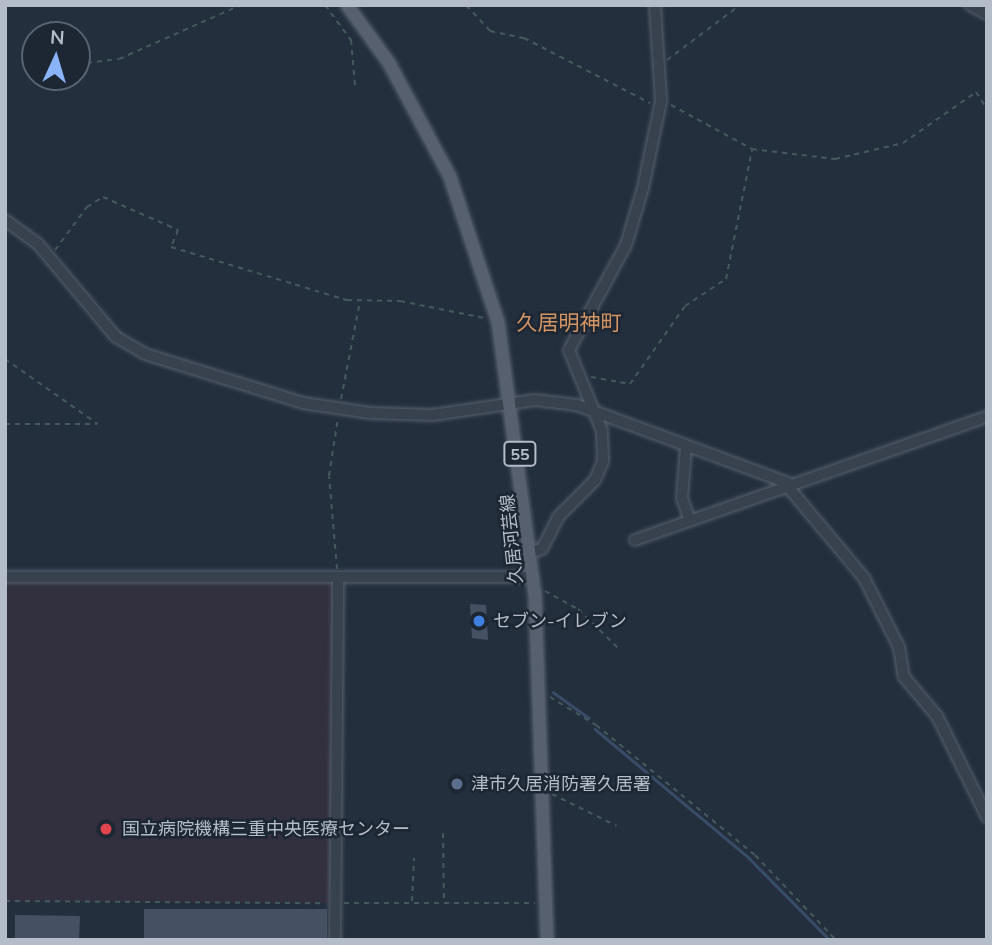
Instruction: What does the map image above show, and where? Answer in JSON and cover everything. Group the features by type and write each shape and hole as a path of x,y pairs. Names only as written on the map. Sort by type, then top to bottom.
{"main road":[{"name":"久居河芸線","path":"347,5 389,63 450,177 498,322 514,404 534,582 547,940"}],"street":[{"path":"531,552 542,548 558,517 599,474 604,440 576,374 571,341 626,245 660,103 655,5"},
{"path":"970,5 987,14"},
{"path":"5,220 50,256 130,347 263,392 340,408 433,415 535,400 592,408 788,485 864,578 899,647 904,677 937,716 987,817"},
{"path":"635,541 987,417"},
{"path":"686,447 682,498 690,521"},
{"path":"5,577 338,578 534,582"},
{"path":"335,940 338,578"}],"path":[{"path":"91,62 119,59 242,5"},
{"path":"325,5 351,40 355,85"},
{"path":"466,5 490,31 524,38 629,96 660,103 752,149 835,159 882,152 976,92 987,109"},
{"path":"660,65 740,5"},
{"path":"576,374 630,384 685,306 726,279 752,149"},
{"path":"50,256 87,207 103,197 178,230 171,247 360,300 400,302 498,322"},
{"path":"338,578 329,476 360,300"},
{"path":"5,359 98,424 5,424"},
{"path":"534,582 578,609 618,648"},
{"path":"540,691 596,725 746,847 836,940"},
{"path":"543,790 617,826"},
{"path":"443,833 444,902"},
{"path":"412,902 414,858"},
{"path":"5,901 546,904"}],"shaded area":[{"path":"5,577 338,578 335,903 5,901"}],"building":[{"name":"セブン-イレブン","path":"470,604 486,605 488,640 472,638"},
{"path":"144,909 327,909 327,940 144,940"},
{"path":"15,915 80,916 79,940 15,940"}],"waterway":[{"path":"553,692 589,718"},
{"path":"595,729 748,857 830,940"}],"place":[{"name":"セブン-イレブン","path":"479,621"},
{"name":"津市久居消防署久居署","path":"457,784"},
{"name":"国立病院機構三重中央医療センター","path":"106,829"}],"district":[{"name":"久居明神町","path":"569,322"}]}
